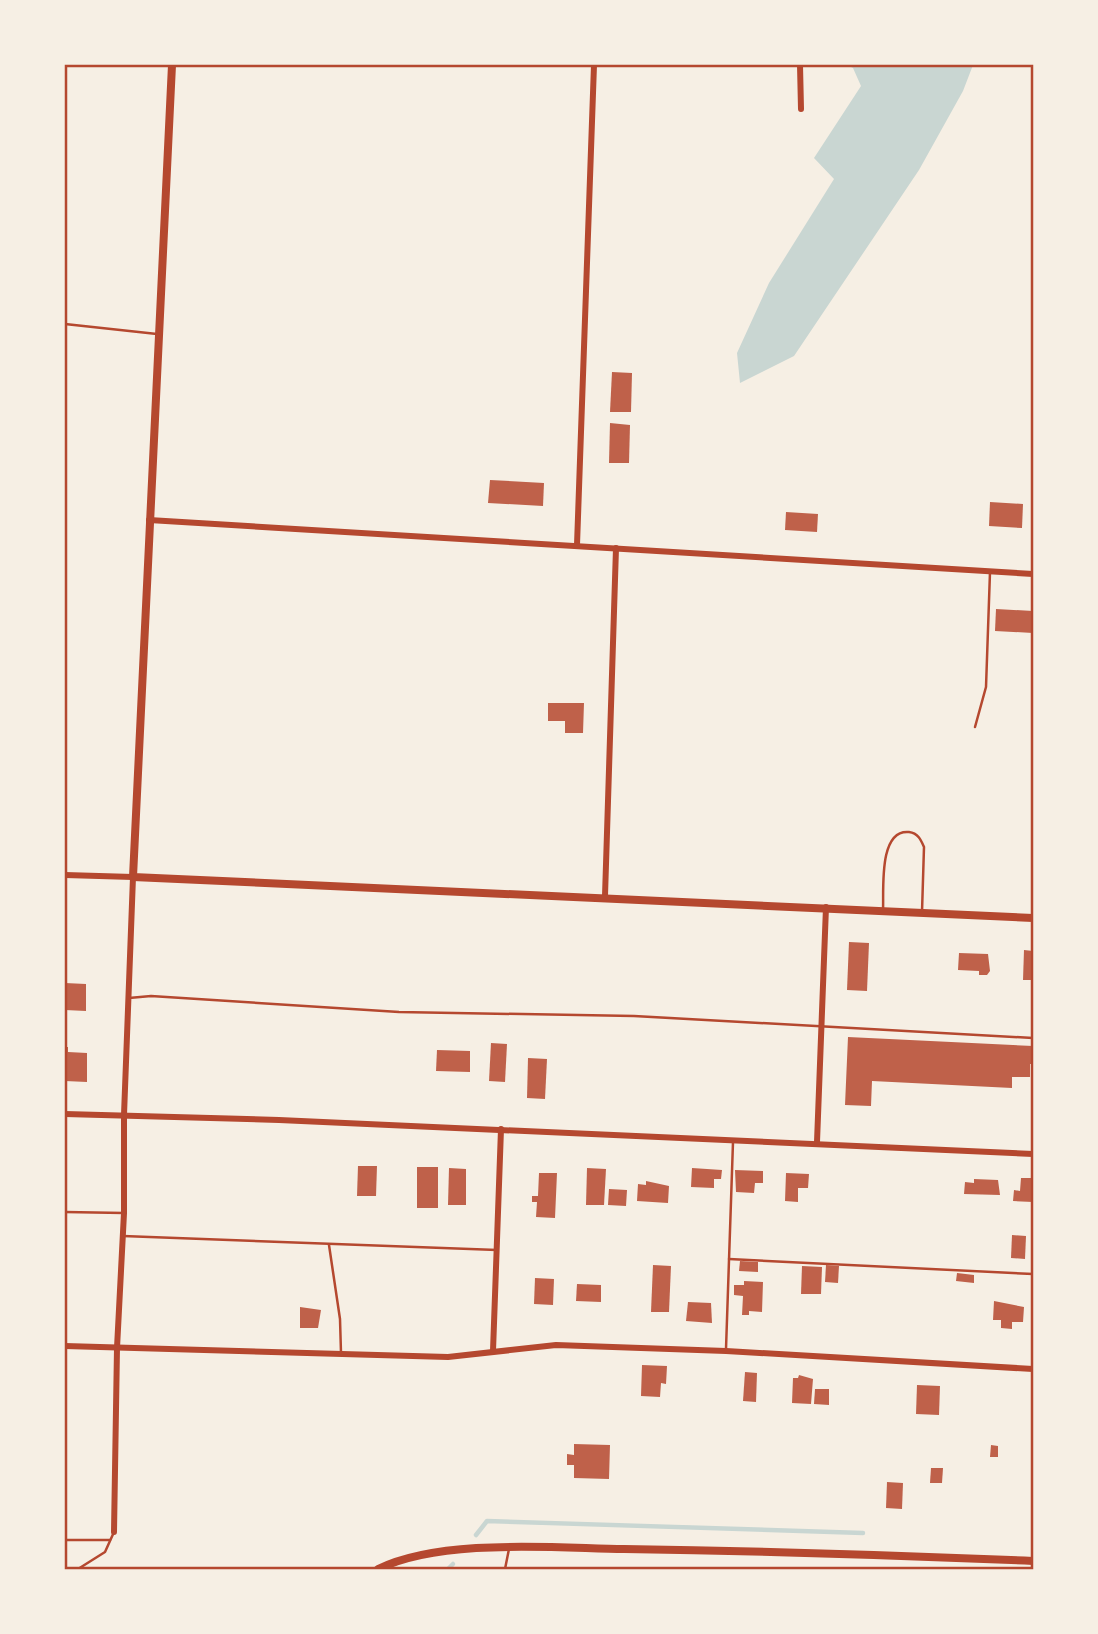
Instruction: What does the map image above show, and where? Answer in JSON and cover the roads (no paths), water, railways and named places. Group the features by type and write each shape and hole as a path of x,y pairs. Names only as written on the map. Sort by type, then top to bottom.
{"street":[{"path":"114,1532 117,1348 124,1213 124,1115 133,877 172,65"},
{"path":"577,545 594,65"},
{"path":"800,65 801,109"},
{"path":"149,520 1033,574"},
{"path":"605,896 616,548"},
{"path":"65,875 605,896 1033,918"},
{"path":"817,1142 826,907"},
{"path":"65,1114 817,1142 1033,1154"},
{"path":"493,1351 500,1129"},
{"path":"65,1346 448,1357 556,1345 726,1351 1033,1369"},
{"path":"378,1569 402,1557 436,1552 509,1549 822,1552 1033,1561"}],"lane":[{"path":"65,324 160,334"},
{"path":"975,727 986,687 990,572"},
{"path":"883,910 885,855 900,833 911,832 920,837 924,847 922,912"},
{"path":"129,998 151,996 399,1012 544,1012 1033,1038"},
{"path":"726,1351 733,1139"},
{"path":"65,1212 124,1213"},
{"path":"123,1236 497,1250"},
{"path":"329,1245 340,1319 341,1354"},
{"path":"729,1259 1033,1274"},
{"path":"78,1569 105,1552 114,1532"},
{"path":"65,1540 110,1540"},
{"path":"505,1569 509,1549"}],"waterway":[{"path":"476,1535 487,1521 863,1533"},
{"path":"448,1569 453,1564"}]}
